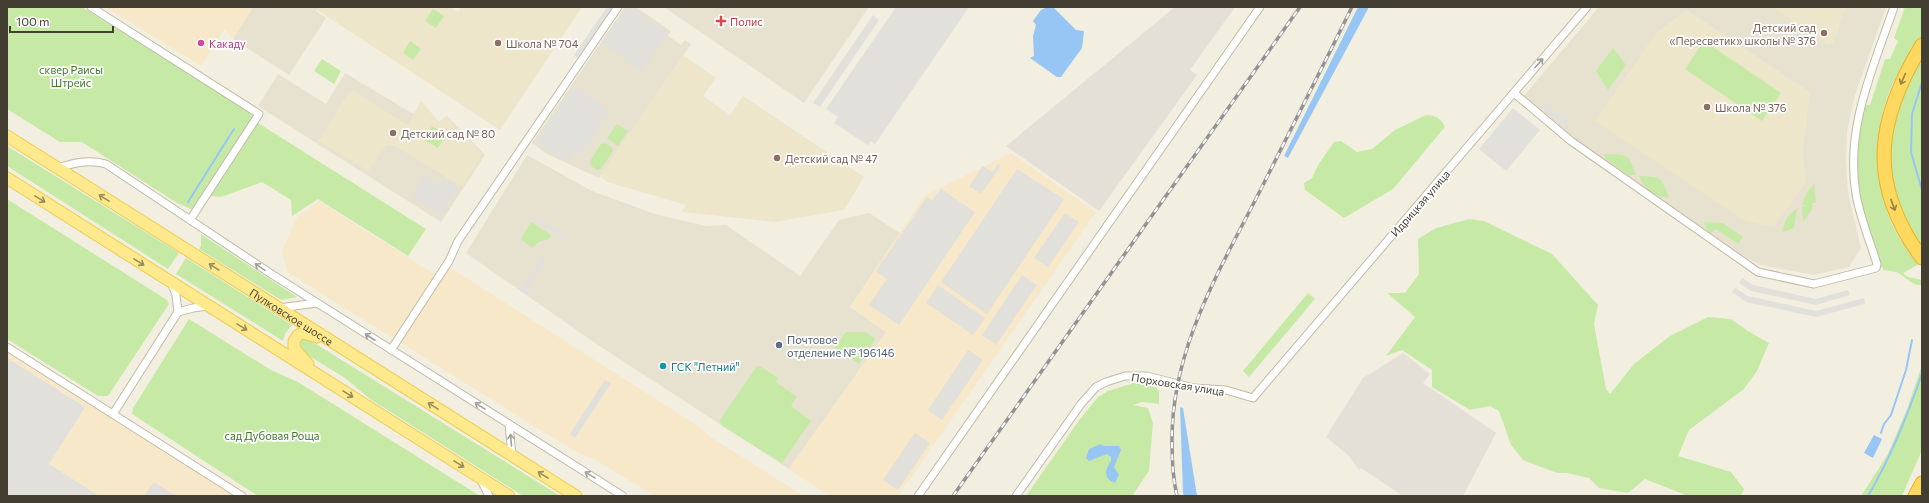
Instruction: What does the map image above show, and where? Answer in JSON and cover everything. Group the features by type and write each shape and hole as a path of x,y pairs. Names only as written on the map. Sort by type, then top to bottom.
{"highway":[{"path":"1922,45 1906,72 1894,97 1886,129 1884,149 1888,190 1900,224 1922,258"},
{"path":"1915,496 1922,483"},
{"path":"1918,496 1922,487"}],"main road":[{"name":"Пулковское шоссе","path":"7,136 576,496"},
{"path":"7,178 509,496"},
{"path":"315,373 294,348 294,341 298,335 303,333 330,340"}],"street":[{"path":"91,7 259,114 190,220"},
{"path":"390,350 449,261 458,241 618,7"},
{"path":"918,496 1260,7"},
{"name":"Идрицкая улица","path":"1253,398 1587,7"},
{"path":"1514,93 1571,141 1758,272 1814,284 1876,268 1877,264 1856,195 1854,148 1856,123 1861,102 1894,7"},
{"path":"57,168 86,161 95,161 106,164 316,303 623,496"},
{"path":"113,414 178,312 176,295 171,282"},
{"path":"278,308 316,303"},
{"path":"178,312 209,306"},
{"path":"7,347 242,496"},
{"name":"Порховская улица","path":"1016,496 1081,404 1096,387 1106,382 1125,376 1147,376 1194,388 1226,390 1253,398"},
{"path":"509,424 512,456"},
{"path":"478,477 487,489 489,496"}],"shaded area":[{"path":"105,7 253,7 233,39 225,29 201,66"},
{"path":"253,7 319,7 316,11 326,18 289,75 233,39"},
{"name":"Школа № 704","path":"319,7 450,7 458,12 461,7 582,7 500,130 317,10"},
{"path":"607,7 614,8 579,59 574,55"},
{"path":"625,7 636,7 671,31 668,36 681,45 685,40 691,44 599,178 547,154 532,143"},
{"path":"664,7 869,7 804,103"},
{"path":"896,7 969,7 875,144 871,141 868,145 834,123 838,117 826,109"},
{"path":"1175,7 1235,7 1190,70 1197,75 1099,211 1006,146"},
{"path":"1599,7 1886,7 1854,98 1847,132 1846,161 1848,193 1861,248 1849,267 1814,275 1761,265 1733,251 1575,141 1523,97"},
{"name":"Детский сад «Пересветик» школы № 376","path":"1772,7 1846,7 1834,43 1828,45"},
{"path":"625,9 633,9 668,33 642,71 602,43"},
{"name":"Школа № 376","path":"1687,10 1810,92 1803,152 1806,182 1774,227 1745,221 1595,121 1657,32"},
{"path":"873,15 879,20 820,107 813,103"},
{"path":"683,55 716,78 703,96 730,115 743,96 864,177 844,210 775,222 682,212 686,205 607,182 600,176"},
{"path":"345,73 410,112 440,123 447,116 485,155 441,222 258,106 278,74 326,104"},
{"path":"574,86 610,111 579,156 573,152 567,162 536,141"},
{"name":"Детский сад № 80","path":"354,91 408,125 421,101 439,122 446,116 482,154 462,187 395,146 387,145 368,171 318,141 349,92"},
{"path":"1545,102 1568,121 1564,126 1541,107"},
{"path":"1513,108 1540,130 1506,171 1479,149"},
{"path":"1011,153 1096,212 898,496 829,496 789,469 886,332 850,307 924,196"},
{"path":"527,155 592,191 655,214 706,226 726,225 800,276 839,220 869,213 900,233 850,307 886,332 789,469 598,345 466,253"},
{"path":"998,164 1001,166 981,194 969,186 983,166 992,172"},
{"path":"1017,169 1064,199 987,314 941,282"},
{"path":"425,176 439,185 444,179 458,188 440,215 412,197"},
{"path":"941,189 975,212 899,325 869,305 887,279 876,271 927,197 932,200"},
{"path":"319,201 434,274 451,268 698,426 709,436 804,496 655,496 597,461 571,449 287,272 282,251 297,217"},
{"path":"1065,213 1079,222 1048,267 1034,258"},
{"path":"539,217 566,235 564,239 536,221"},
{"path":"542,258 546,261 525,294 520,291"},
{"path":"1022,275 1037,285 996,345 982,335"},
{"path":"1742,278 1753,285 1816,299 1848,290 1850,295 1816,305 1751,291 1739,283"},
{"path":"938,285 985,318 973,335 926,303"},
{"path":"1735,288 1748,296 1816,311 1864,298 1865,304 1816,317 1746,302 1732,292"},
{"path":"968,350 983,360 942,420 928,410"},
{"path":"7,352 234,496 7,496"},
{"path":"1403,353 1430,374 1423,383 1496,433 1463,496 1403,496 1361,468 1359,470 1348,455 1326,437 1363,378"},
{"path":"7,358 85,407 49,464 99,496 7,496"},
{"path":"605,380 611,383 575,438 570,434"},
{"path":"915,433 930,443 898,490 883,480"},
{"path":"154,482 176,496 144,496"}],"green space":[{"name":"сквер Раисы Штрейс","path":"7,7 82,7 250,111 252,118 193,210 177,203 82,142 60,142 7,109"},
{"path":"1905,7 1922,7 1923,34 1916,48 1894,81 1887,98 1879,134 1879,171 1881,189 1892,224 1901,240 1919,264 1903,273 1908,277 1922,280 1922,285 1911,282 1897,272 1884,270 1879,264 1859,189 1856,163 1857,141 1863,105 1870,105 1885,59 1890,59 1898,41 1894,38"},
{"path":"433,9 444,16 436,28 425,21"},
{"path":"410,41 421,49 413,60 403,53"},
{"path":"1704,41 1781,93 1762,121 1685,69"},
{"path":"1613,48 1626,65 1608,90 1596,71"},
{"path":"1922,51 1922,251 1904,223 1888,162 1897,98"},
{"path":"322,59 341,71 334,84 314,71"},
{"path":"1426,115 1438,118 1445,127 1393,189 1344,218 1305,190 1304,183 1312,178 1318,165 1334,142 1341,141 1357,152 1372,149 1395,130"},
{"path":"258,123 426,229 408,256 318,199 292,216 291,200 262,182 221,197 210,196"},
{"path":"617,124 628,131 618,146 607,138"},
{"path":"432,126 446,135 438,148 424,140"},
{"path":"605,143 612,147 613,151 601,169 597,170 591,166 590,161 601,144"},
{"path":"7,146 179,253 168,269 7,166"},
{"path":"1604,154 1618,154 1626,156 1631,162 1636,175 1628,175 1605,158"},
{"path":"1639,176 1660,179 1669,198 1651,192 1641,181"},
{"path":"1814,183 1816,203 1813,203 1811,211 1803,222 1802,207 1805,205 1802,205 1806,194"},
{"path":"7,199 167,300 169,304 108,396 98,396 7,339"},
{"path":"1797,208 1794,228 1783,232 1782,230 1787,217"},
{"path":"1469,219 1484,221 1552,254 1598,305 1594,324 1606,389 1610,394 1634,364 1670,336 1708,317 1731,319 1769,343 1757,371 1744,389 1689,430 1678,456 1731,472 1744,489 1741,496 1688,496 1645,479 1628,493 1599,488 1589,478 1567,473 1557,473 1523,460 1511,445 1499,411 1490,406 1470,410 1432,387 1432,370 1402,350 1386,356 1415,317 1387,293 1405,293 1419,274 1418,239 1436,228"},
{"path":"531,222 551,235 549,239 538,242 532,248 521,239"},
{"path":"1704,222 1723,223 1743,237 1738,244 1716,229 1711,233 1707,230"},
{"path":"201,234 297,297 281,300 199,249 201,246"},
{"path":"186,258 292,325 285,334 283,341 176,274"},
{"path":"1308,293 1315,299 1249,377 1243,371"},
{"name":"сад Дубовая Роща","path":"189,319 271,370 298,382 480,496 258,496 132,414 133,408"},
{"path":"846,332 866,332 875,339 859,364 835,348"},
{"path":"305,339 316,344 560,496 523,496 370,399 345,378 301,351 298,344"},
{"path":"1922,365 1922,450 1902,496 1861,496 1888,454 1907,409"},
{"path":"757,366 760,366 778,378 776,382 797,397 791,406 811,421 782,463 721,425 720,420"},
{"path":"1134,383 1154,385 1159,391 1159,404 1142,402 1133,405 1148,408 1153,423 1149,471 1134,493 1134,496 1026,496 1080,419 1098,397 1108,391"}],"water":[{"path":"1047,7 1053,7 1076,30 1084,31 1082,48 1061,77 1057,77 1030,58 1034,56 1033,36 1036,25 1033,21 1041,10"},
{"path":"1358,7 1369,7 1288,158 1284,156"},
{"path":"1180,407 1183,408 1197,496 1184,496 1183,493"},
{"path":"1874,435 1882,439 1873,458 1864,453"},
{"path":"1100,444 1104,446 1119,446 1121,450 1114,467 1119,475 1115,483 1108,479 1106,474 1111,457 1107,454 1089,461 1086,458 1089,449"}],"waterway":[{"path":"1922,82 1912,114 1911,152 1922,190"},
{"path":"188,202 234,129"},
{"path":"1881,433 1884,424 1891,415 1906,370 1912,340"},
{"path":"1868,496 1898,436 1922,374"}],"railway":[{"path":"953,496 1300,7"},
{"path":"1177,496 1172,456 1174,406 1181,371 1191,337 1218,272 1352,7"}],"place":[{"name":"Полис","path":"721,21"},
{"name":"Детский сад «Пересветик» школы № 376","path":"1824,33"},
{"name":"Какаду","path":"201,43"},
{"name":"Школа № 704","path":"498,43"},
{"name":"Школа № 376","path":"1707,107"},
{"name":"Детский сад № 80","path":"393,133"},
{"name":"Детский сад № 47","path":"777,158"},
{"name":"Почтовое отделение № 196146","path":"779,345"},
{"name":"ГСК \"Летний\"","path":"663,366"}]}
